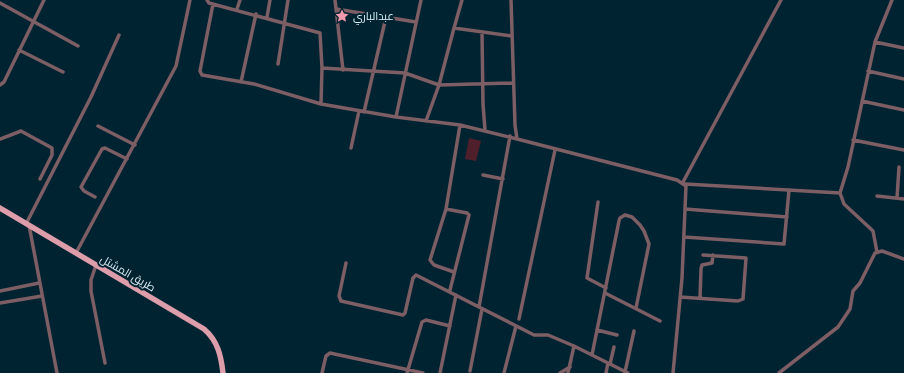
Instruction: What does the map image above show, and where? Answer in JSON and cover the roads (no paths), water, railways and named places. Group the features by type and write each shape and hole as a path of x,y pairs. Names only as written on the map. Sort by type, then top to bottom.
{"main road":[{"name":"طريق المشتل","path":"0,208 210,335 218,349 223,373"}],"street":[{"path":"0,85 4,82 44,0"},
{"path":"76,253 128,159 176,66 189,0"},
{"path":"207,0 209,3 256,14 320,33 322,68 321,104"},
{"path":"237,9 240,0"},
{"path":"267,17 270,0"},
{"path":"278,64 288,0"},
{"path":"335,0 344,70"},
{"path":"396,117 421,0"},
{"path":"426,122 439,84 462,0"},
{"path":"511,0 513,83 517,139"},
{"path":"673,373 687,191 684,183 781,0"},
{"path":"877,252 873,231 844,204 840,193 874,42 892,0"},
{"path":"0,3 78,46"},
{"path":"213,4 200,74 203,76 241,82 321,104 362,112 426,122 460,125 486,130 555,150 620,164 684,183 840,193"},
{"path":"336,9 416,22"},
{"path":"241,82 256,14"},
{"path":"351,148 374,72 386,17"},
{"path":"454,28 512,36"},
{"path":"482,32 482,83 486,130"},
{"path":"57,373 28,225 91,97 119,36"},
{"path":"874,42 904,48"},
{"path":"19,50 63,72"},
{"path":"322,68 405,73 439,84 513,83"},
{"path":"868,71 904,79"},
{"path":"862,100 904,110"},
{"path":"454,272 434,265 430,260 446,209 460,125"},
{"path":"98,126 135,145"},
{"path":"0,139 21,131 52,148 52,155 40,179"},
{"path":"470,371 510,136"},
{"path":"853,140 904,150"},
{"path":"95,197 84,191 81,187 102,149 105,148 128,159"},
{"path":"519,319 555,150"},
{"path":"897,198 899,167"},
{"path":"483,175 503,179"},
{"path":"684,237 784,244 789,190"},
{"path":"877,196 904,199"},
{"path":"598,202 587,278 606,288"},
{"path":"446,209 468,213 469,215 450,290"},
{"path":"685,209 787,217"},
{"path":"592,354 620,218 625,215 630,216 644,231 649,244 636,308"},
{"path":"877,252 882,252 904,259"},
{"path":"779,373 838,327 850,309 853,291 860,283 872,258 877,252"},
{"path":"680,297 738,301 743,299 746,258 703,255"},
{"path":"700,298 702,265 712,262 713,255"},
{"path":"346,263 339,296 341,301 403,315 405,313 414,275 419,276 450,290 456,295 534,335 548,336 574,346 627,372 634,331"},
{"path":"96,266 91,280 91,291 105,363"},
{"path":"0,291 40,283"},
{"path":"605,293 660,320"},
{"path":"440,373 456,295"},
{"path":"0,302 42,296"},
{"path":"408,371 422,322 426,320 450,326"},
{"path":"504,373 516,326"},
{"path":"598,330 617,335"},
{"path":"568,373 574,346"},
{"path":"606,373 614,347"},
{"path":"322,373 326,356 330,353 423,373"},
{"path":"560,373 570,367"}],"place":[{"name":"عبدالباري","path":"342,16"}]}
